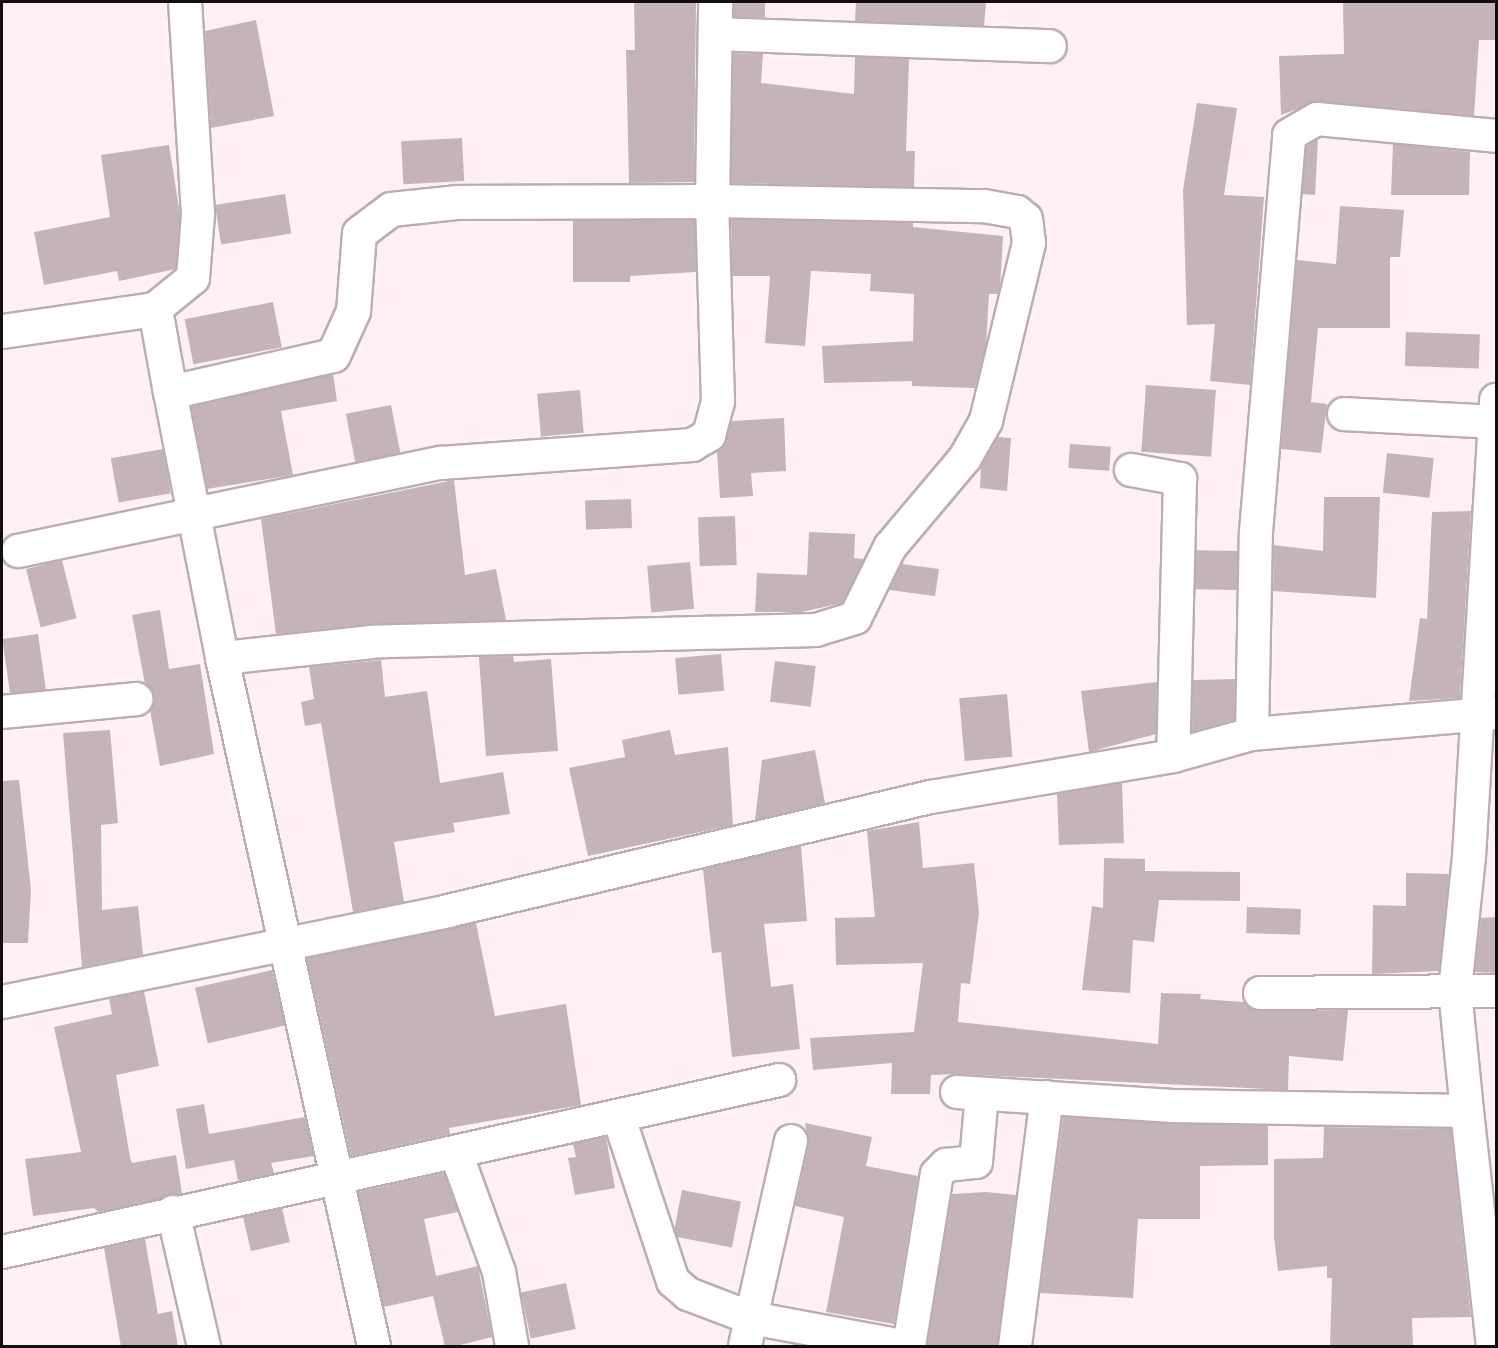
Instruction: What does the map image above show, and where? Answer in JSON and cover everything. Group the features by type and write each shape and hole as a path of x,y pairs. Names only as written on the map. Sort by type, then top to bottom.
{"street":[{"path":"2,331 155,309 193,278 198,214 184,2"},
{"path":"18,551 441,463 669,449 700,441 709,435 718,402 712,201 716,2"},
{"path":"717,34 1050,46"},
{"path":"1252,734 1256,532 1289,135 1317,119 1497,136"},
{"path":"170,392 333,355 352,311 359,233 391,209 456,202 712,201 984,206 1017,212 1026,219 1029,243 986,420 965,458 891,547 855,618 816,630 372,642 222,658"},
{"path":"155,309 222,658 287,944 334,1178 374,1347"},
{"path":"1344,414 1496,411 1488,714 1455,990 1493,1347"},
{"path":"1131,470 1180,479 1173,756"},
{"path":"2,712 136,699"},
{"path":"2,1002 287,944 931,797 1173,756 1252,734 1488,714"},
{"path":"1260,993 1455,990 1497,992"},
{"path":"2,1252 173,1212 619,1118 779,1080"},
{"path":"909,1347 936,1174 946,1165 976,1162 969,1093 1173,1106 1467,1111"},
{"path":"1015,1347 1047,1097"},
{"path":"619,1118 673,1281 688,1294 748,1332 902,1347"},
{"path":"748,1332 790,1141"},
{"path":"456,1153 499,1272 512,1347"},
{"path":"173,1212 204,1347"}],"building":[{"path":"634,2 696,2 694,182 629,183 626,50 635,50"},
{"path":"734,2 765,2 765,17 734,17"},
{"path":"856,2 986,2 984,26 855,21"},
{"path":"1343,2 1497,2 1497,40 1479,40 1474,116 1319,101 1281,115 1279,56 1344,54"},
{"path":"256,20 274,116 211,128 205,31"},
{"path":"733,53 763,54 761,83 854,94 855,57 909,59 906,151 915,151 914,187 731,183"},
{"path":"1197,103 1237,108 1224,195 1264,197 1250,385 1210,381 1215,324 1187,325 1183,190"},
{"path":"462,138 464,181 403,184 401,141"},
{"path":"1318,139 1315,195 1302,194 1306,146"},
{"path":"1393,144 1470,152 1469,195 1391,195"},
{"path":"169,145 180,214 176,269 119,281 117,271 44,285 34,232 110,217 101,155"},
{"path":"285,194 291,234 221,245 215,205"},
{"path":"1340,206 1404,210 1400,257 1390,257 1390,328 1318,328 1311,402 1327,404 1321,453 1281,449 1297,260 1336,264"},
{"path":"731,219 913,223 913,227 1003,236 1000,288 998,294 989,294 986,345 975,388 912,386 912,381 824,383 822,346 913,341 914,294 870,291 871,274 811,271 805,346 765,343 770,276 732,276"},
{"path":"573,220 695,220 696,272 630,276 630,282 573,282"},
{"path":"273,302 282,347 193,364 185,319"},
{"path":"1406,332 1480,335 1479,369 1405,366"},
{"path":"333,374 337,401 281,411 293,475 207,489 191,406"},
{"path":"1146,385 1216,390 1211,457 1141,452"},
{"path":"580,390 584,433 541,437 537,394"},
{"path":"391,405 400,453 355,462 346,414"},
{"path":"784,418 786,471 751,473 753,496 720,498 717,451 732,421"},
{"path":"998,437 1011,438 1007,491 980,488 981,466"},
{"path":"1070,444 1111,447 1109,471 1068,468"},
{"path":"163,449 171,493 119,503 111,458"},
{"path":"1387,453 1434,458 1430,498 1383,493"},
{"path":"454,480 465,575 496,569 506,620 372,624 276,634 261,519"},
{"path":"1324,497 1380,497 1376,598 1273,591 1274,545 1323,551"},
{"path":"631,499 632,528 586,530 585,501"},
{"path":"1471,511 1460,698 1409,701 1420,618 1427,619 1432,512"},
{"path":"735,516 737,565 700,566 698,517"},
{"path":"809,532 855,534 854,558 864,559 842,603 802,612 755,612 757,573 807,575"},
{"path":"1196,550 1238,551 1237,590 1195,589"},
{"path":"62,560 77,618 41,627 26,569"},
{"path":"690,562 694,609 651,613 647,566"},
{"path":"902,564 939,569 935,596 889,590"},
{"path":"160,610 169,669 200,664 214,754 160,766 150,710 154,697 145,684 132,615"},
{"path":"38,634 46,690 10,695 2,639"},
{"path":"721,654 724,691 678,695 675,658"},
{"path":"513,656 514,662 551,659 558,751 486,756 479,657"},
{"path":"381,660 385,697 427,691 440,783 503,772 510,814 453,823 455,832 394,842 404,902 353,912 321,723 305,726 301,702 314,699 309,667"},
{"path":"775,661 816,666 811,707 770,702"},
{"path":"1235,679 1234,720 1192,732 1193,680"},
{"path":"1157,682 1156,734 1089,752 1081,691"},
{"path":"1007,694 1012,757 965,761 959,698"},
{"path":"110,730 118,823 101,825 102,910 138,906 143,955 82,967 63,733"},
{"path":"670,730 675,755 728,747 733,825 588,856 569,768 625,757 622,740"},
{"path":"815,750 825,803 755,820 762,760"},
{"path":"19,780 31,890 28,943 2,943 2,781"},
{"path":"1122,783 1124,843 1059,845 1057,794"},
{"path":"919,822 923,868 974,863 979,913 970,984 961,983 958,1022 1158,1044 1161,993 1201,994 1200,999 1244,1002 1260,1011 1348,1010 1343,1061 1289,1056 1288,1090 958,1074 931,1075 930,1094 891,1094 892,1063 813,1070 810,1038 914,1032 923,963 836,965 835,918 875,917 867,831"},
{"path":"801,846 807,921 764,924 771,987 793,984 800,1049 732,1057 721,952 712,953 703,869"},
{"path":"1104,858 1145,859 1145,871 1240,872 1240,901 1159,900 1154,942 1133,940 1130,993 1082,990 1092,906 1103,908"},
{"path":"1406,873 1449,874 1439,971 1372,974 1373,905 1406,906"},
{"path":"1247,907 1301,909 1300,935 1246,933"},
{"path":"1497,917 1497,973 1475,972 1481,918"},
{"path":"476,923 495,1016 566,1004 581,1105 449,1128 450,1134 351,1156 307,958"},
{"path":"272,970 285,1026 208,1043 195,988"},
{"path":"144,991 159,1066 116,1075 130,1157 132,1163 176,1155 182,1194 98,1212 94,1208 33,1216 25,1159 81,1152 54,1027 112,1014 109,999"},
{"path":"204,1104 209,1134 305,1117 314,1156 271,1163 274,1173 238,1181 234,1160 186,1169 176,1109"},
{"path":"1063,1117 1268,1126 1268,1165 1200,1166 1200,1219 1138,1219 1133,1298 1040,1293"},
{"path":"805,1123 872,1137 866,1166 918,1176 894,1324 826,1312 844,1217 795,1206 809,1145"},
{"path":"1324,1127 1451,1129 1471,1317 1412,1318 1413,1347 1330,1347 1332,1278 1327,1278 1327,1266 1278,1271 1274,1237 1274,1159 1323,1158"},
{"path":"606,1137 615,1188 575,1195 568,1158 576,1157 573,1144"},
{"path":"444,1173 458,1212 424,1219 436,1276 478,1266 492,1337 452,1347 445,1347 433,1296 384,1307 358,1192"},
{"path":"682,1190 741,1201 732,1248 673,1236"},
{"path":"986,1192 1016,1195 997,1347 927,1347 952,1194"},
{"path":"282,1208 290,1242 251,1251 243,1217"},
{"path":"145,1239 158,1314 172,1311 178,1347 121,1347 104,1248"},
{"path":"566,1283 576,1329 531,1339 521,1293"}]}
